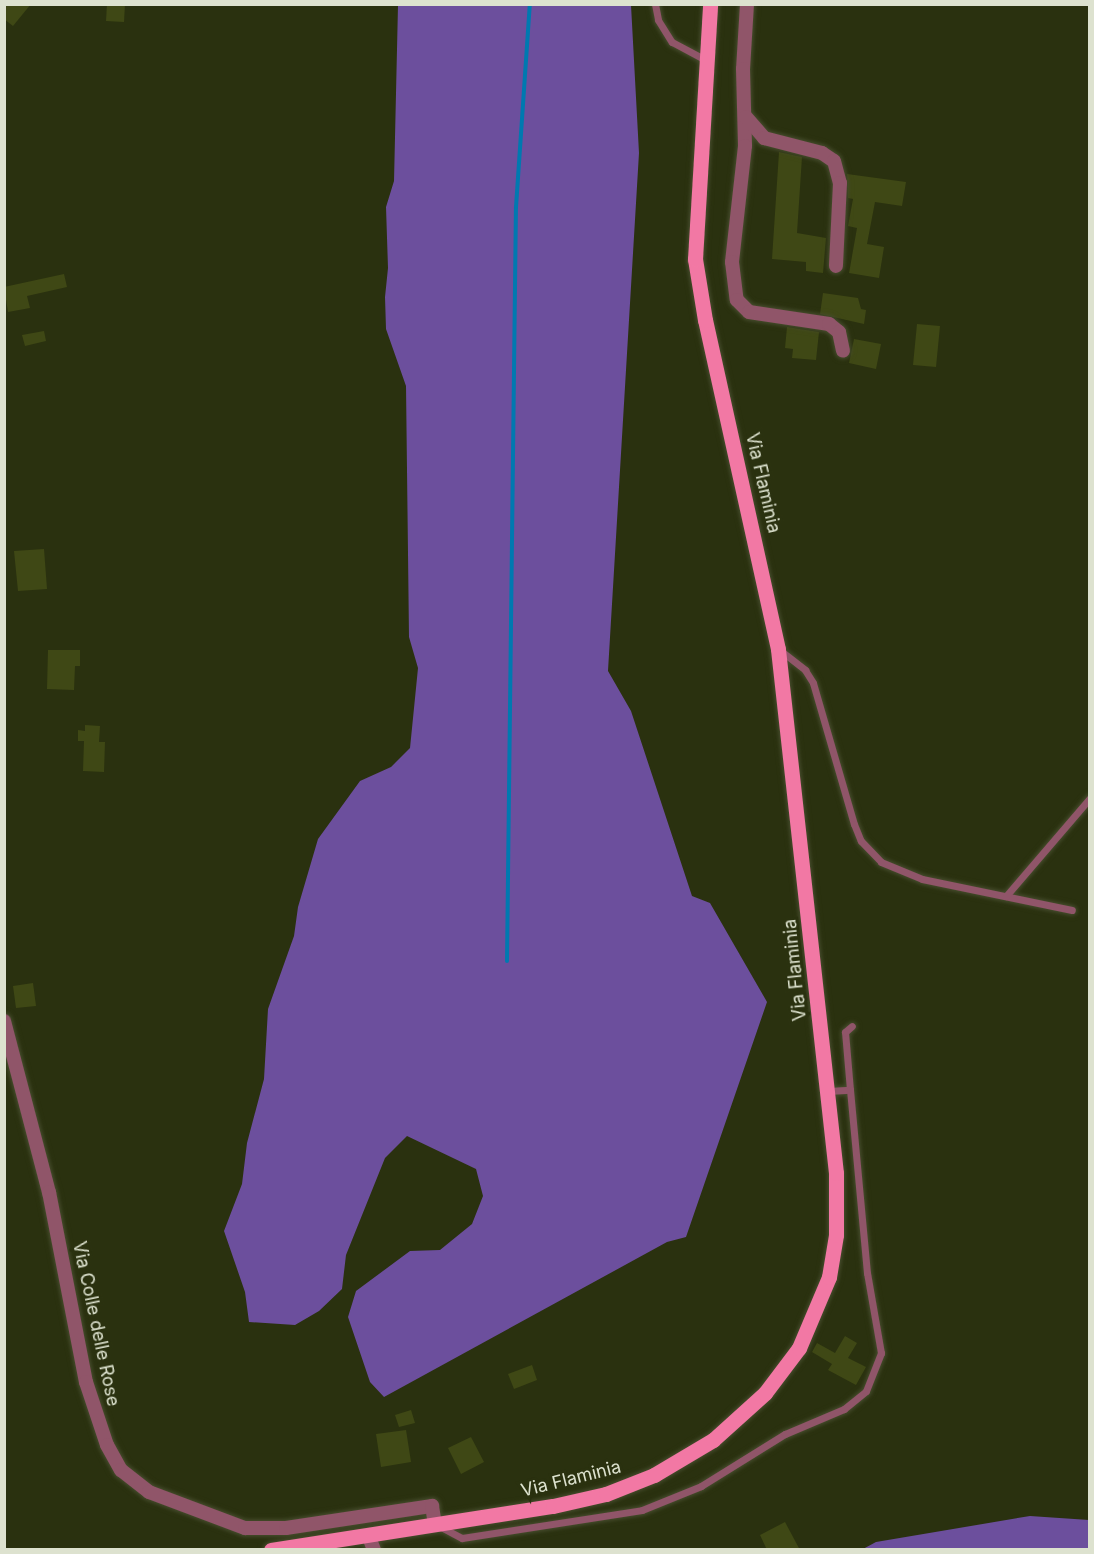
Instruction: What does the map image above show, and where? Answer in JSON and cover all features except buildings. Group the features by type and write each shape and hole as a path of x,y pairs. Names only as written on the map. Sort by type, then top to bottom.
{"main road":[{"name":"Via Flaminia","path":"271,1550 371,1543 435,1524 553,1506 631,1484 703,1448 765,1393 805,1336 832,1263 837,1188 778,649 696,273 694,230 710,4"}],"street":[{"path":"747,4 743,69 746,117 732,262 738,304 754,314 825,322 839,332 843,351"},
{"path":"746,117 764,138 822,153 834,161 840,183 836,266"},
{"name":"Via Colle delle Rose","path":"4,1021 49,1192 86,1382 107,1445 121,1470 149,1492 245,1528 286,1528 432,1506 435,1524"}],"lane":[{"path":"655,4 658,20 672,42 706,60"},
{"path":"778,649 805,670 813,683 854,824 870,852 909,875 1072,910"},
{"path":"1006,896 1089,798"},
{"path":"435,1524 462,1538 642,1510 701,1486 785,1434 844,1409 866,1391 881,1353 867,1273 850,1090 845,1032 852,1026"},
{"path":"828,1091 850,1090"}],"shaded area":[{"path":"398,5 631,5 639,153 608,671 631,711 692,896 710,903 767,1002 686,1237 667,1242 384,1397 370,1382 348,1317 356,1291 410,1251 440,1250 472,1224 483,1196 476,1169 407,1136 385,1158 346,1255 342,1289 319,1311 295,1325 249,1322 245,1292 224,1231 242,1184 247,1143 264,1079 268,1009 294,936 298,907 318,839 360,781 391,767 410,748 418,668 409,637 406,386 386,329 385,297 388,268 386,207 394,181"},
{"path":"1030,1516 1089,1520 1089,1549 863,1549 876,1542"}],"waterway":[{"path":"507,961 516,207 530,4"}]}
